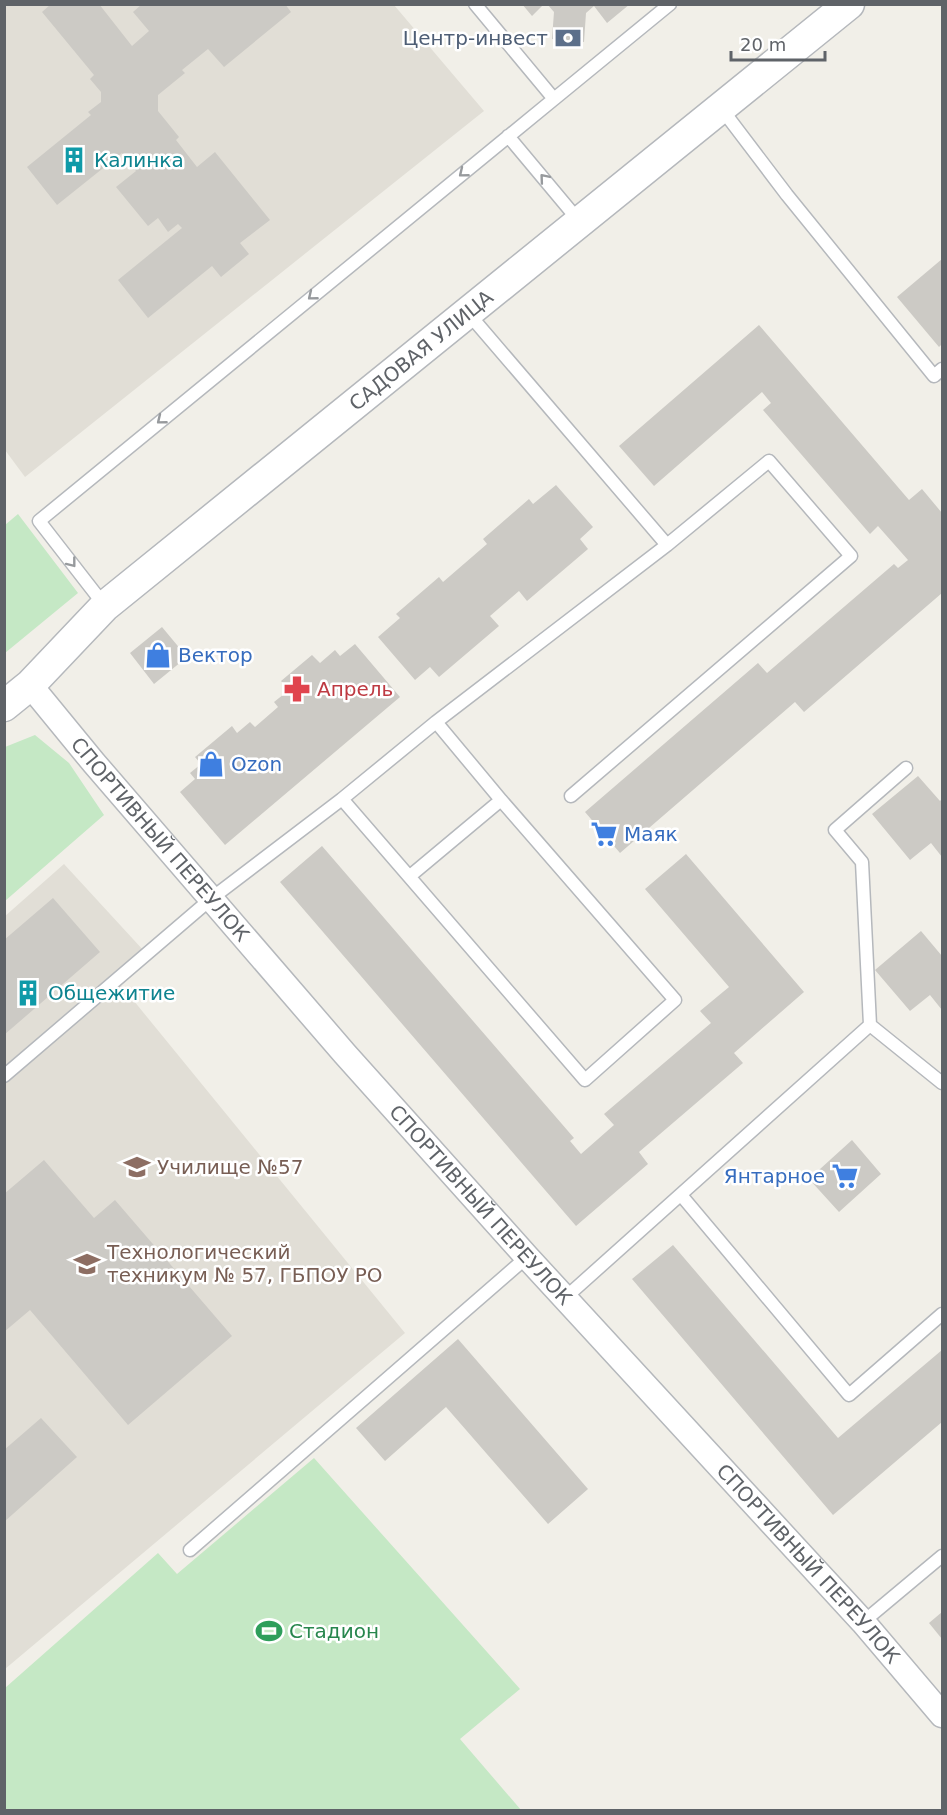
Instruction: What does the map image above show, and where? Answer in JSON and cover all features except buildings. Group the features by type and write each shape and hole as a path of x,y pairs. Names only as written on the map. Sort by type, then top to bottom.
{"street":[{"name":"САДОВАЯ УЛИЦА","path":"4,706 30,685 105,606 849,4"},
{"name":"СПОРТИВНЫЙ ПЕРЕУЛОК","path":"30,685 94,763 345,1054 527,1257 863,1622 942,1715"}],"lane":[{"path":"475,4 554,99"},
{"path":"105,606 39,520 670,4"},
{"path":"721,108 787,195 934,376 942,369"},
{"path":"508,136 579,221"},
{"path":"468,313 667,545"},
{"path":"4,1076 212,898 667,545 769,461 851,556 571,796"},
{"path":"342,799 585,1080 675,1000 436,722"},
{"path":"906,768 835,830 862,862 870,1025 942,1083"},
{"path":"410,876 501,800"},
{"path":"565,1298 870,1025"},
{"path":"681,1195 849,1395 942,1314"},
{"path":"190,1550 527,1257"},
{"path":"863,1622 942,1556"}],"shaded area":[{"path":"5,5 394,5 484,111 25,477 5,450"},
{"name":"Училище №57","path":"64,864 144,951 116,979 405,1333 5,1669 4,917"}],"green space":[{"path":"18,514 78,593 5,653 5,525"},
{"path":"35,735 69,763 104,815 5,901 5,747"},
{"name":"Стадион","path":"314,1458 520,1689 460,1739 521,1810 5,1810 5,1688 158,1553 177,1574"}],"place":[{"name":"Центр-инвест","path":"568,38"},
{"name":"Калинка","path":"74,160"},
{"name":"Вектор","path":"158,655"},
{"name":"Апрель","path":"297,689"},
{"name":"Ozon","path":"211,764"},
{"name":"Маяк","path":"604,834"},
{"name":"Общежитие","path":"28,993"},
{"name":"Училище №57","path":"137,1167"},
{"name":"Янтарное","path":"845,1176"},
{"name":"Технологический техникум № 57, ГБПОУ РО","path":"87,1264"},
{"name":"Стадион","path":"269,1631"}]}
